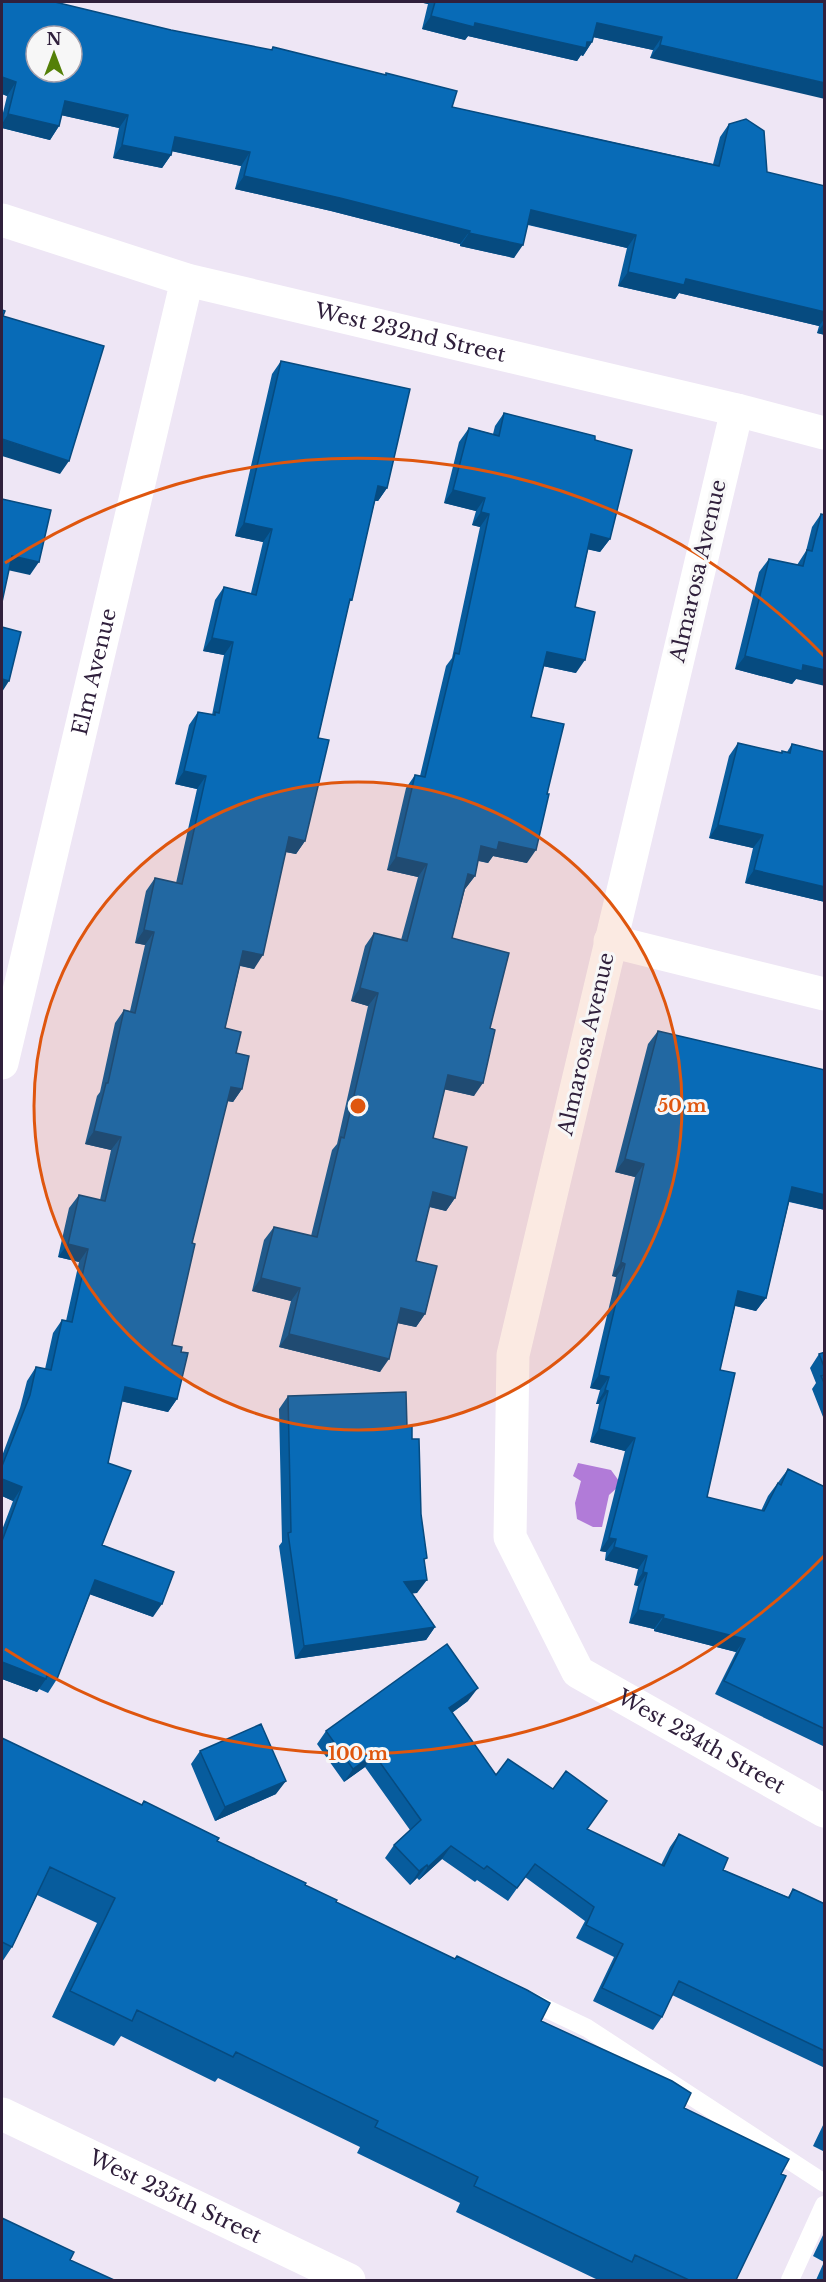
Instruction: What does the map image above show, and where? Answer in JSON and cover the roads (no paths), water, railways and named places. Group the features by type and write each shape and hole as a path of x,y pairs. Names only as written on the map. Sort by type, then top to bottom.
{"street":[{"name":"West 232nd Street","path":"2,220 187,280 737,410 825,433"},
{"name":"Elm Avenue","path":"2,1063 187,280"},
{"name":"Almarosa Avenue","path":"578,1672 510,1537 513,1355 737,410"},
{"path":"610,941 825,994"},
{"name":"West 234th Street","path":"578,1672 825,1811"},
{"name":"West 235th Street","path":"2,2114 349,2280"}],"lane":[{"path":"513,1992 587,2028 825,2183"},
{"path":"790,2280 825,2205"}]}
